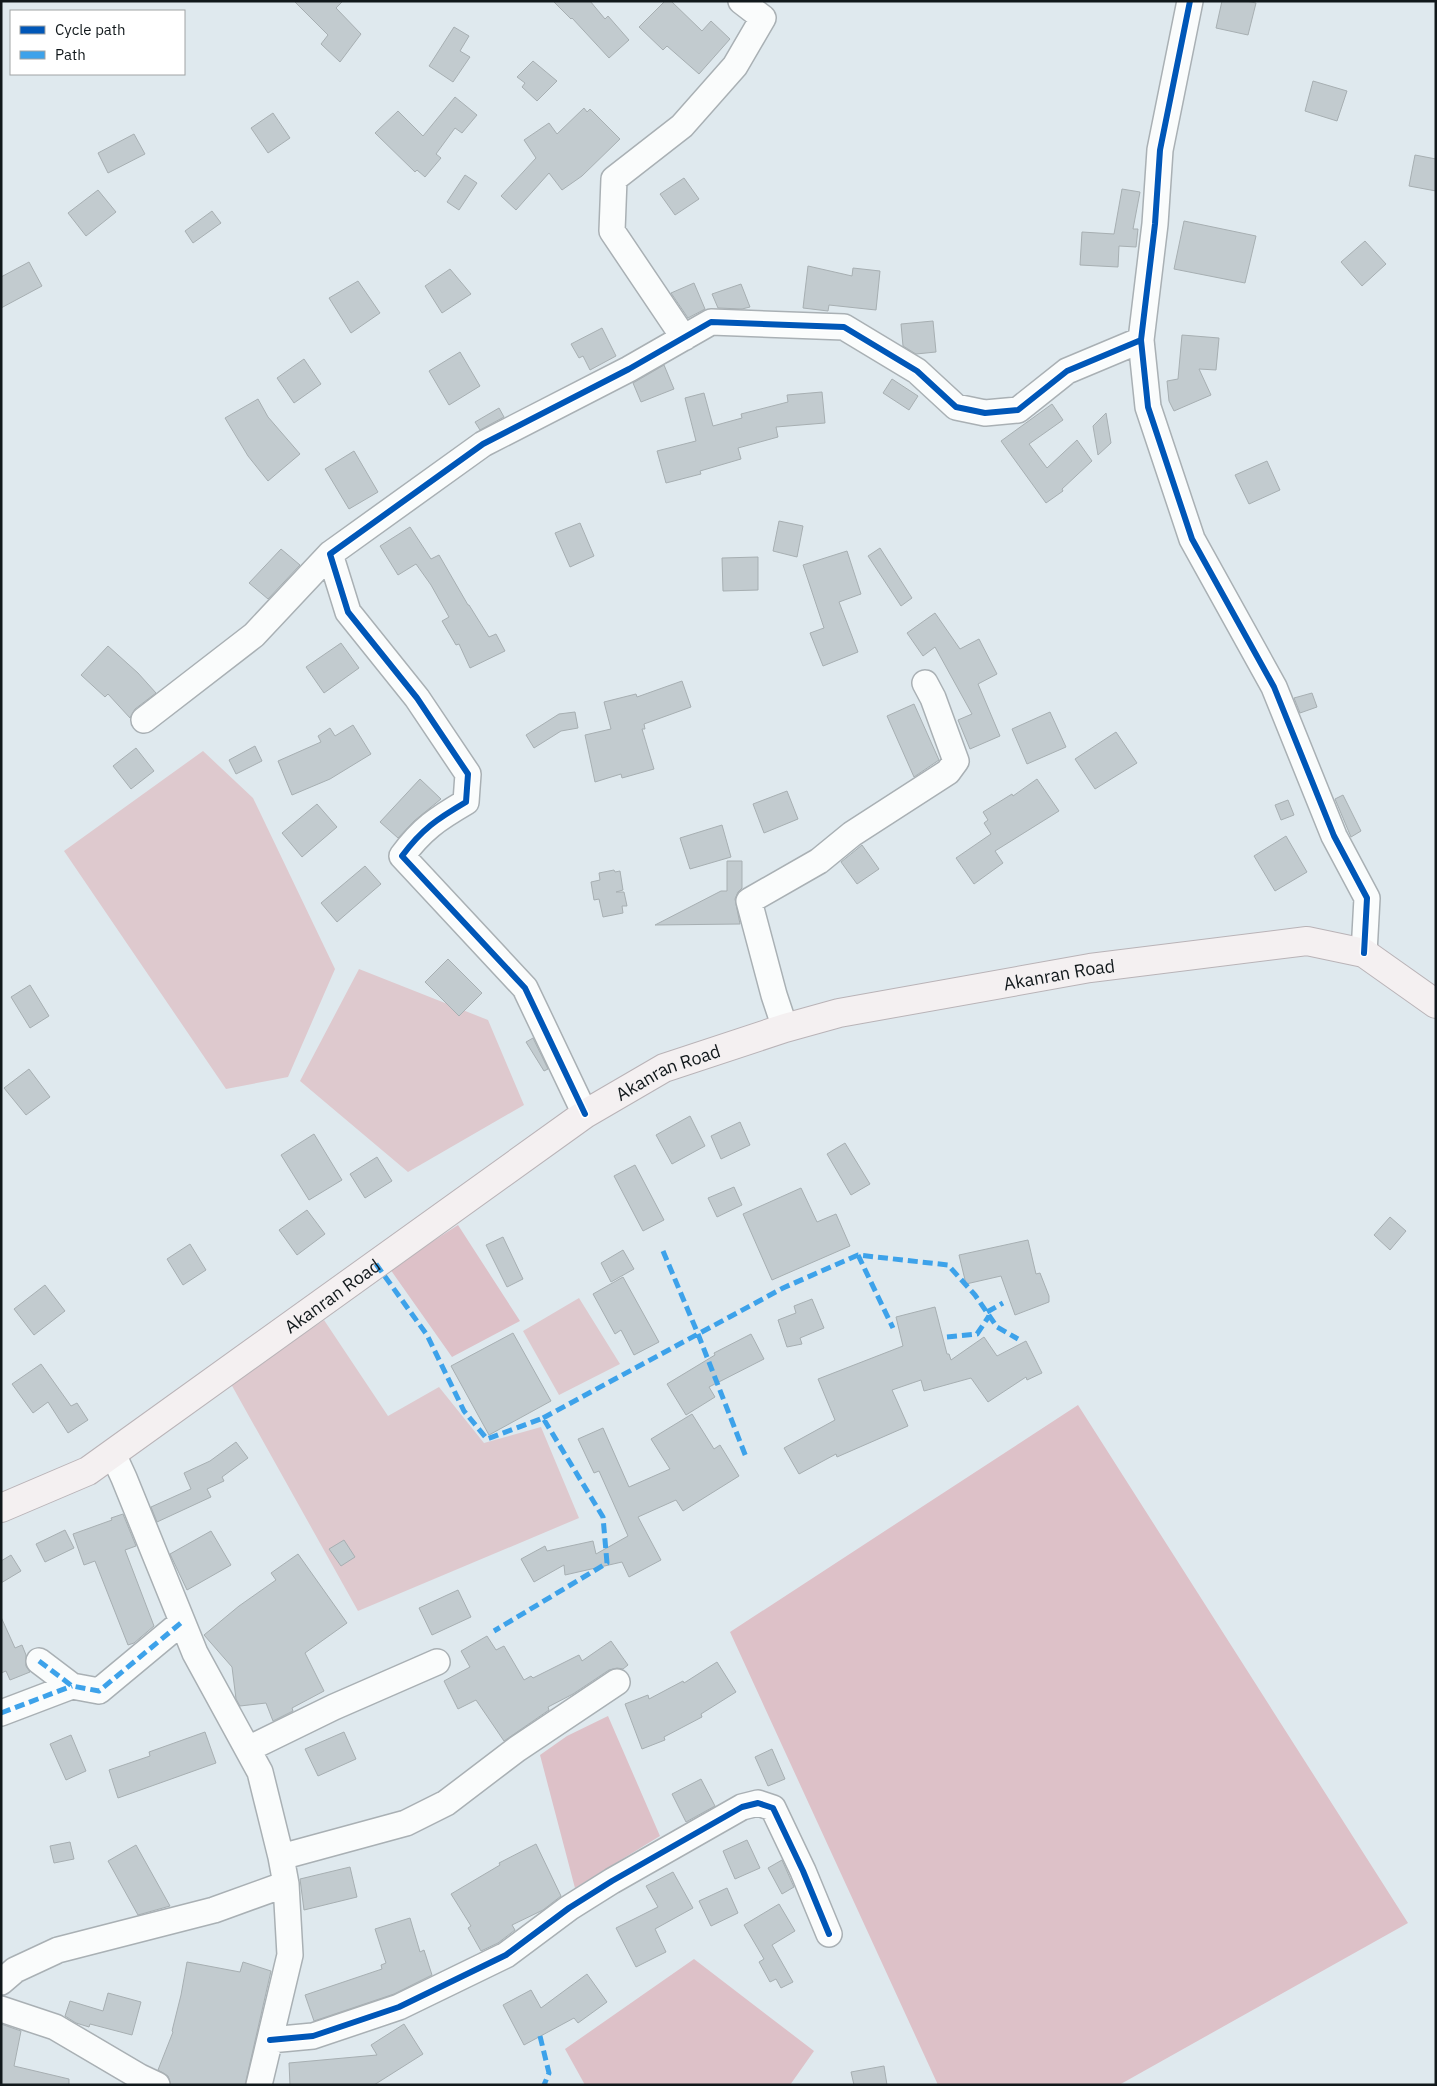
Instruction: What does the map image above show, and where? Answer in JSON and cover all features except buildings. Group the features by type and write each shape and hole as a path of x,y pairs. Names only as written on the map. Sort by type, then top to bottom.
{"main road":[{"name":"Akanran Road","path":"1,1508 88,1472 585,1114 664,1068 786,1028 839,1013 1090,968 1307,941 1364,953 1436,1004"}],"street":[{"path":"684,338 612,232 614,180 682,126 735,66 763,18 741,1"},
{"path":"1190,1 1160,150 1155,224 1141,340 1148,408 1192,538 1274,687 1334,836 1367,898 1364,953"},
{"path":"144,720 254,635 330,554 483,444 629,369 711,322 844,327 917,371 956,408 985,413 1018,410 1067,372 1141,340"},
{"path":"330,554 348,612 418,698 468,774 466,802 435,820 417,837 402,856 524,988 585,1114"},
{"path":"786,1028 774,995 748,901 819,861 852,834 948,772 956,760 933,698 925,683"},
{"path":"112,1454 124,1478 195,1653 260,1772 281,1857 286,1884 290,1955 260,2085"},
{"path":"39,1662 72,1686 99,1691 182,1622"},
{"path":"248,1749 334,1707 437,1662"},
{"path":"281,1857 406,1823 446,1803 517,1749 616,1682"},
{"path":"1,1713 72,1686"},
{"path":"270,2040 313,2036 399,2007 506,1954 570,1908 612,1881 742,1807 758,1803 772,1808 803,1871 829,1934"},
{"path":"1,1982 15,1970 58,1950 214,1910 286,1884"},
{"path":"1,2009 55,2027 157,2085"}],"shaded area":[{"path":"203,751 253,798 335,969 288,1077 226,1089 64,851"},
{"path":"359,969 488,1020 524,1105 408,1172 300,1081"},
{"path":"458,1225 520,1321 452,1357 390,1269"},
{"path":"579,1298 620,1364 559,1395 523,1331"},
{"path":"324,1320 388,1416 439,1387 484,1443 541,1427 579,1518 358,1611 231,1384"},
{"path":"1078,1405 1408,1923 1119,2085 938,2085 730,1632"},
{"path":"608,1716 660,1836 575,1888 540,1755 567,1736"},
{"path":"694,1959 814,2051 790,2085 585,2085 565,2049"}],"marked path":[{"path":"663,1251 746,1457"},
{"path":"858,1255 893,1328"},
{"path":"543,1418 783,1288 858,1255 948,1265 975,1295 997,1327 1018,1339"},
{"path":"376,1264 427,1335 464,1411 487,1439 543,1418 603,1517 607,1563 494,1631"},
{"path":"987,1312 1003,1303"},
{"path":"947,1337 977,1334 989,1316"},
{"path":"39,1661 72,1686 99,1691 182,1622"},
{"path":"1,1713 72,1686"},
{"path":"540,2036 549,2073 544,2085"}],"cycle path":[{"path":"1190,1 1160,150 1155,224 1141,340 1148,407 1192,539 1274,687 1334,836 1367,898 1364,953"},
{"path":"585,1114 525,988 402,856 431,825 466,802 468,774 417,698 348,612 330,554 483,444 629,369 711,322 844,327 917,371 956,407 985,413 1018,410 1067,371 1141,340"},
{"path":"270,2040 313,2036 399,2007 506,1955 569,1908 612,1881 742,1807 758,1803 773,1808 803,1871 829,1934"}]}
